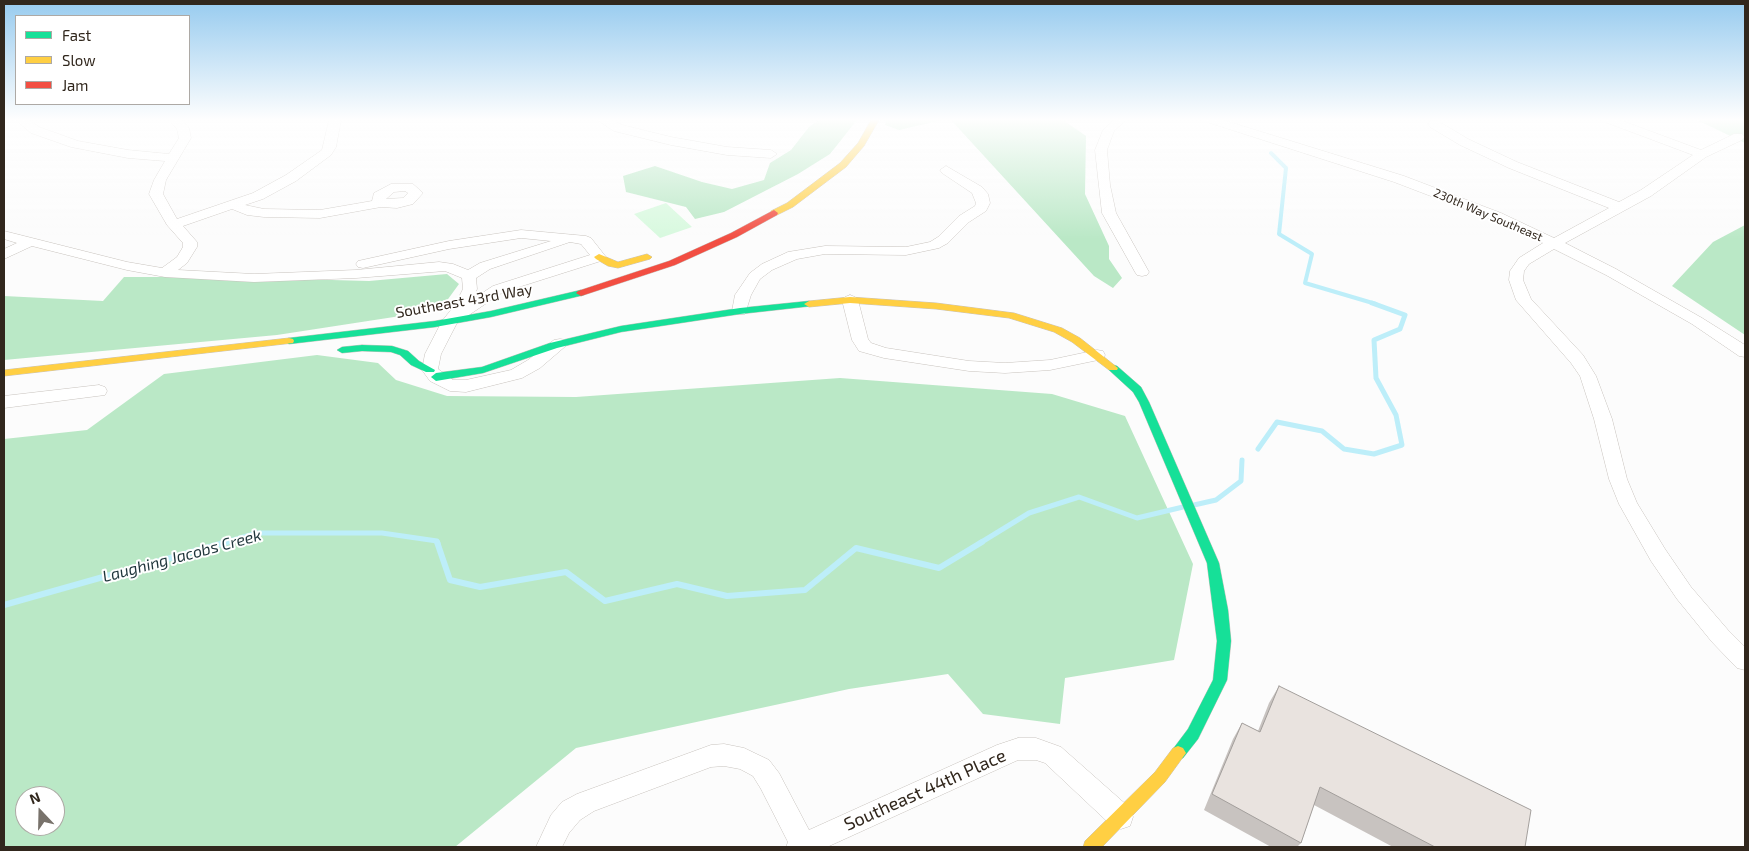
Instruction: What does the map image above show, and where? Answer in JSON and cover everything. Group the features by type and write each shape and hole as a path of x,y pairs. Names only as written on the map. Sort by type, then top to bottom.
{"main road":[{"name":"Southeast 43rd Way","path":"4,373 450,321 528,306 617,283 672,263 734,235 790,205 831,176 848,160"},
{"path":"676,248 704,238 734,235"},
{"path":"599,257 611,264 618,265 659,254"},
{"path":"560,344 637,326 740,310 850,300 936,306 1010,315 1034,321 1058,330 1097,355 1122,375 1137,390 1150,415 1213,563 1218,582 1223,632 1220,680 1193,734 1160,777 1091,847"},
{"path":"329,351 362,348 392,349 404,353 414,363 433,374"},
{"path":"200,350 229,356 251,357"}],"street":[{"path":"166,273 182,260 190,247 190,242 174,225 156,194 160,180 173,160"},
{"path":"174,225 233,205 278,186 318,160"},
{"path":"1102,160 1109,213 1142,272"},
{"name":"230th Way Southeast","path":"1335,160 1399,180 1488,213 1554,242 1671,306 1745,352"},
{"path":"1502,160 1620,208"},
{"path":"1693,160 1620,208 1554,242 1524,261 1517,271 1516,280 1518,288 1533,312 1577,359 1588,376 1598,404 1618,479 1628,504 1658,555 1690,600 1720,636 1745,661"},
{"path":"740,310 743,295 748,284 755,276 772,264 794,255 825,250 914,250 934,245 943,240 964,219 981,208 984,203 977,190 946,170"},
{"path":"233,205 248,211 291,215 336,212 382,203"},
{"path":"311,275 521,234 574,238 586,242 599,257 498,289 450,321"},
{"path":"4,235 166,273 224,278 356,274 439,266 461,271 469,282 498,289"},
{"path":"560,344 534,364 516,374 494,381 466,386 450,385 433,374 433,354 450,321 462,306 469,282 485,266 574,238"},
{"path":"4,255 29,242"},
{"path":"850,300 860,340 865,347 884,353 970,366 1005,368 1050,365 1097,355"},
{"path":"4,402 100,391"},
{"name":"Southeast 44th Place","path":"801,846 1005,753 1018,749 1036,749 1053,756 1121,816"},
{"path":"549,847 560,824 571,811 595,798 711,756 744,759 761,768 770,781 801,846"}],"green space":[{"path":"775,160 821,160 798,174 724,212 695,219 686,207 626,192 623,176 655,166 702,182 732,189 764,180 770,163"},
{"path":"987,160 1086,160 1085,194 1109,246 1109,259 1122,278 1113,288 1094,276"},
{"path":"666,203 692,227 660,238 634,214"},
{"path":"1745,225 1745,335 1672,286 1713,242"},
{"path":"447,274 459,284 443,306 433,311 277,335 4,360 4,296 103,301 124,277 219,277 369,281"},
{"path":"317,355 378,363 396,380 447,396 576,397 840,378 1052,394 1125,416 1193,564 1174,660 1065,678 1060,724 983,714 948,674 849,689 576,748 455,847 4,847 4,439 87,430 164,374"}],"building":[{"path":"1279,686 1531,810 1525,847 1435,847 1320,787 1301,843 1212,794 1242,723 1260,732"}],"waterway":[{"name":"Laughing Jacobs Creek","path":"1278,160 1286,168 1279,234 1312,254 1305,283 1376,304"},
{"name":"Laughing Jacobs Creek","path":"1258,449 1277,422 1322,431 1344,449 1374,454 1402,445 1396,415 1376,378 1374,340 1400,329 1405,315 1372,303"},
{"name":"Laughing Jacobs Creek","path":"1194,505 1216,500 1241,481 1242,460"},
{"name":"Laughing Jacobs Creek","path":"980,543 1029,513 1079,497 1137,518 1183,507"},
{"name":"Laughing Jacobs Creek","path":"223,543 257,533 382,533 437,541 438,543"},
{"name":"Laughing Jacobs Creek","path":"4,605 227,542"},
{"name":"Laughing Jacobs Creek","path":"437,542 450,580 480,587 566,572 605,601 677,584 727,596 805,590 856,548 939,568 982,542"}],"traffic: fast":[{"path":"289,341 435,324 491,314 581,293"},
{"path":"436,377 483,370 554,345 621,329 740,311 809,304"},
{"path":"342,350 362,348 392,349 404,353 415,363 430,370"},
{"path":"1113,368 1137,390 1144,402 1213,563 1221,610 1224,641 1220,680 1193,734 1178,753"}],"traffic: slow":[{"path":"774,213 790,205 848,160"},
{"path":"599,257 611,264 618,265 647,257"},
{"path":"809,304 850,300 936,306 1010,315 1058,330 1076,340 1113,368"},
{"path":"4,373 289,341"},
{"path":"1091,847 1160,777 1178,753"}],"traffic: jam":[{"path":"581,293 672,263 734,235 774,213"}]}
